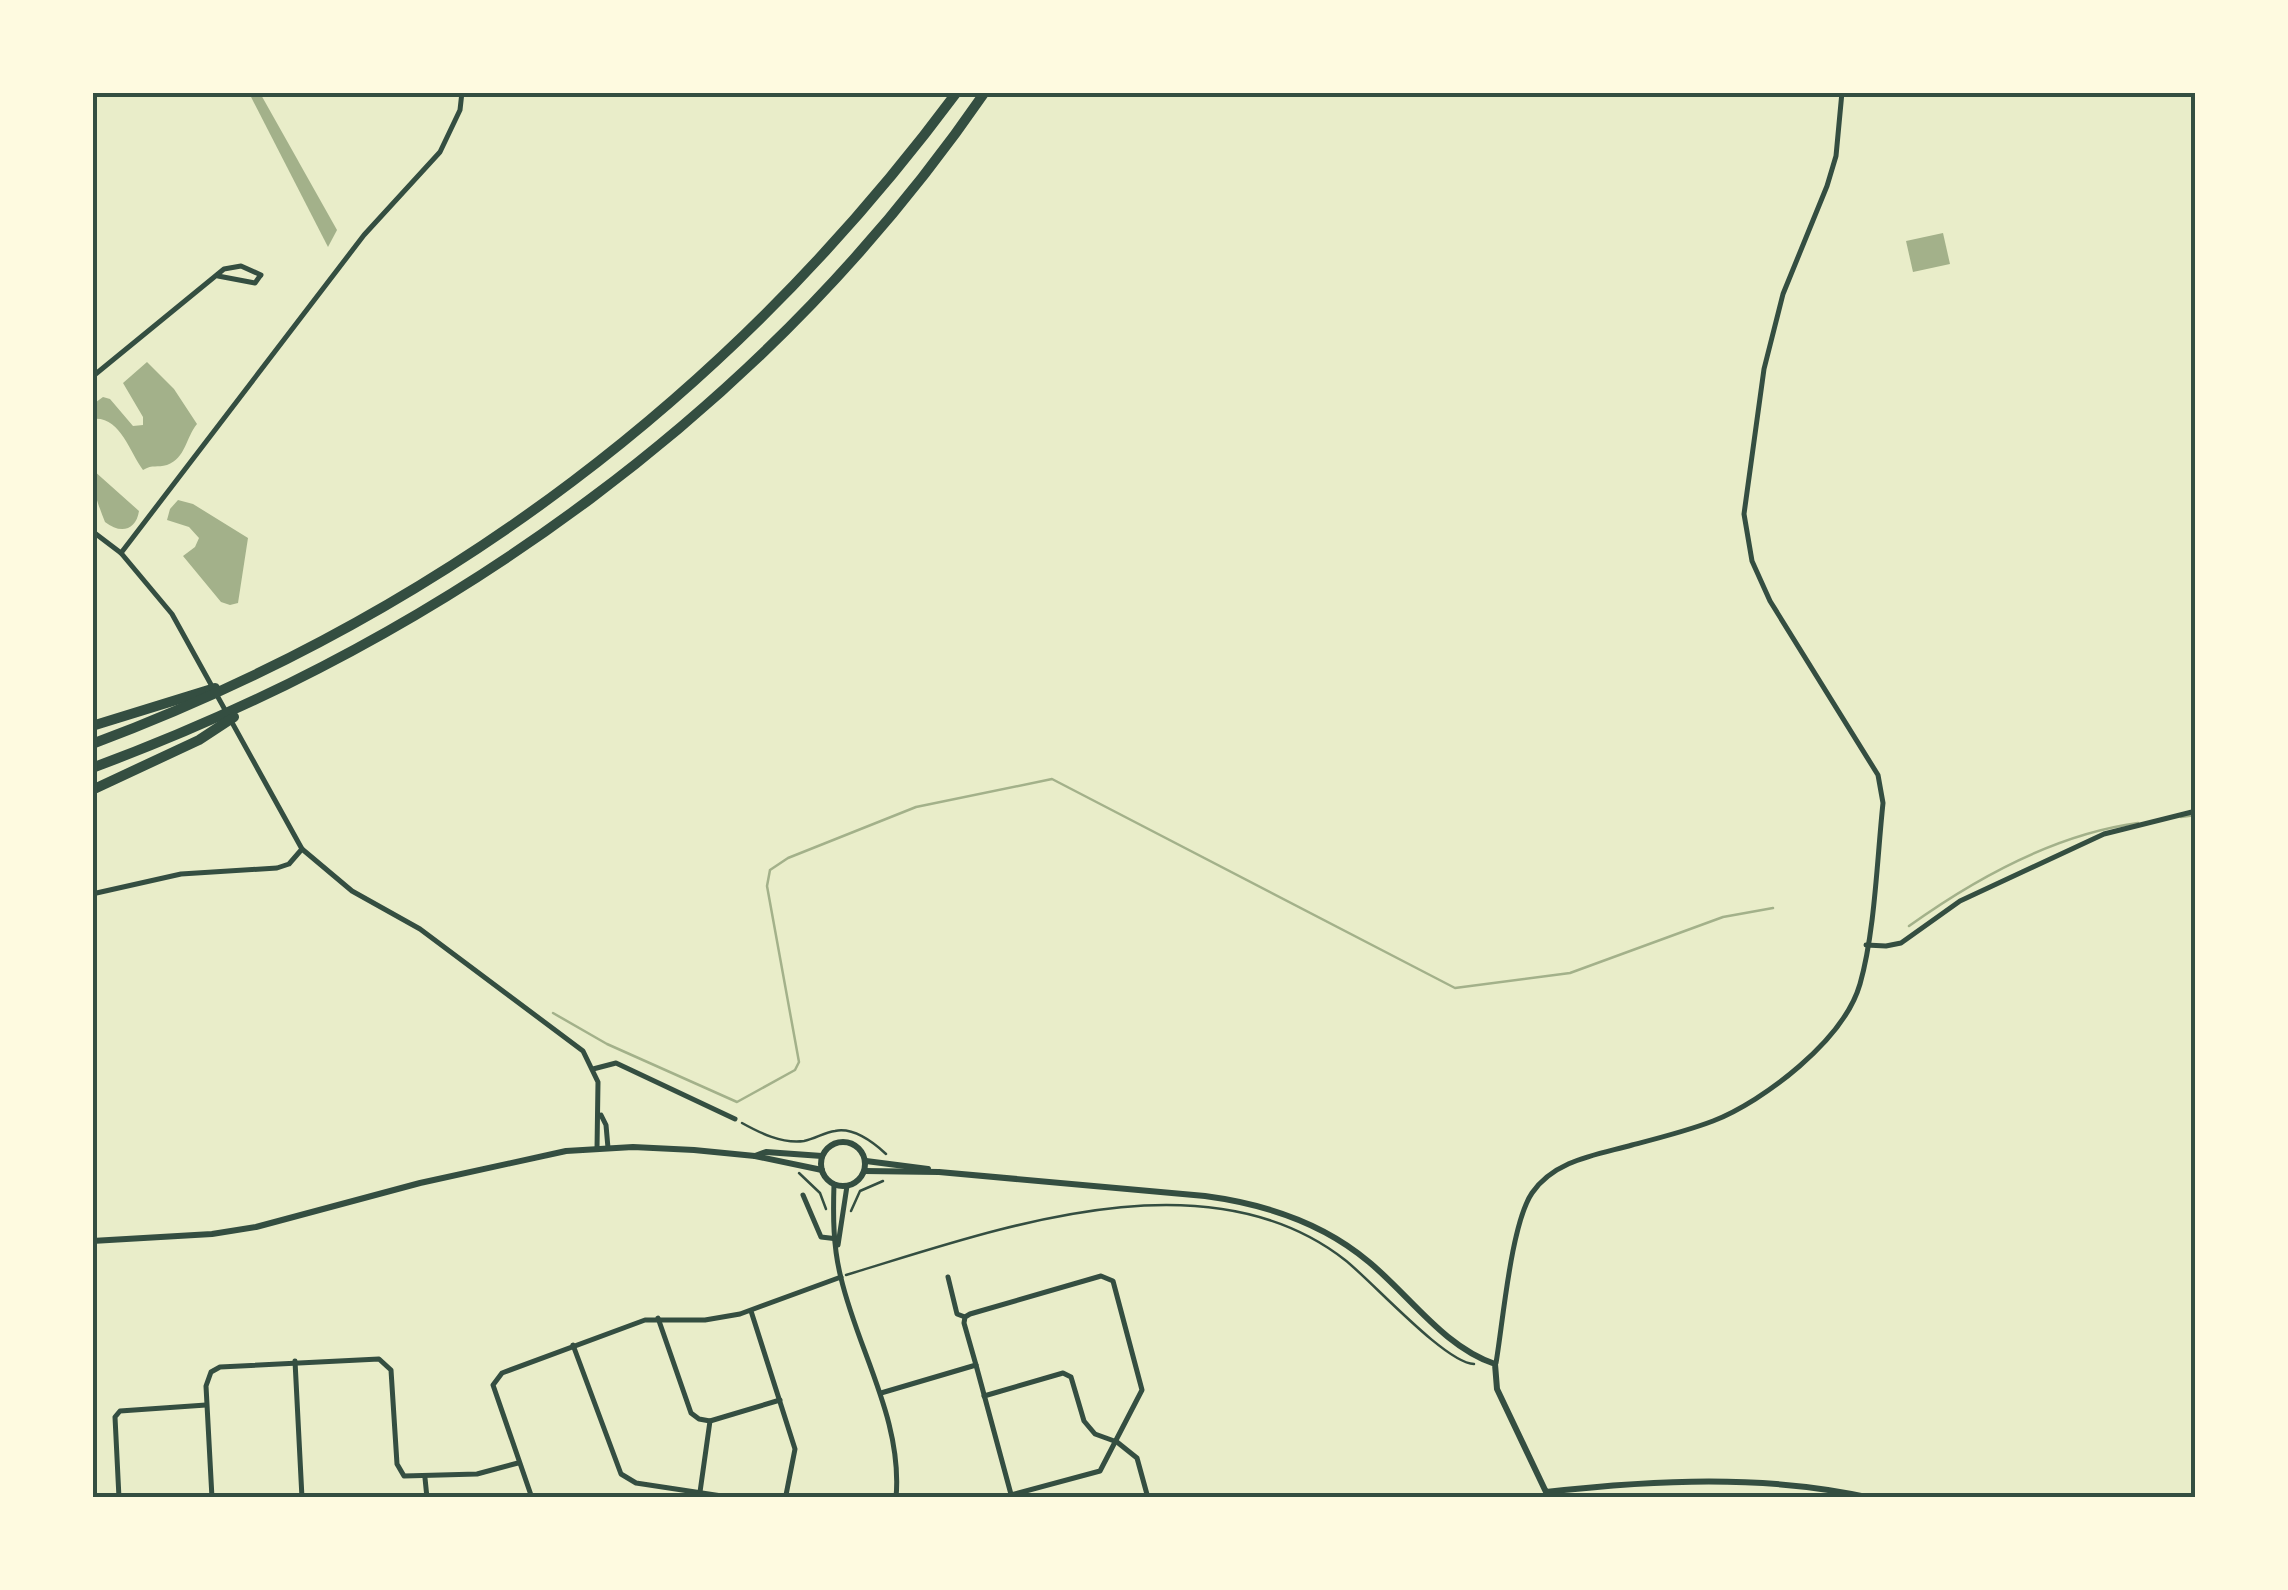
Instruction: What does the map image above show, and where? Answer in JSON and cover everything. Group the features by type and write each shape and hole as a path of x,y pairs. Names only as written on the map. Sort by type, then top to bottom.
{"highway":[{"path":"92,726 247,680 374,614 549,501 639,432 711,368 810,270 916,147 957,92"},
{"path":"92,790 381,637 486,573 607,487 719,393 826,288 901,203 986,92"},
{"path":"92,744 180,703"},
{"path":"92,768 196,734"}],"street":[{"path":"121,553 364,235 440,152 460,110 462,92"},
{"path":"1842,92 1836,156 1783,294 1764,369 1744,506 1752,560 1770,601 1878,775 1883,803 1860,986 1829,1036 1781,1081 1715,1120 1578,1160 1552,1172 1535,1189 1524,1206 1518,1228 1496,1364 1498,1389 1547,1495 1617,1485 1728,1481 1793,1485 1871,1498"},
{"path":"92,378 185,300 232,265 261,275 255,283 218,276"},
{"path":"92,531 121,553 172,614 302,849 352,891 420,929 583,1050 598,1082 597,1148"},
{"path":"1866,945 1901,942 1960,901 2090,840 2196,811"},
{"path":"92,894 181,874 277,868 289,864 302,849"},
{"path":"593,1069 616,1062 735,1118"},
{"path":"600,1112 606,1124 608,1148"},
{"path":"822,1170 822,1156 831,1144 846,1141 859,1148 866,1161 865,1171 858,1181 847,1186 834,1184"},
{"path":"92,1241 212,1234 256,1226 530,1156 597,1148 754,1156 822,1170 834,1184 837,1239"},
{"path":"754,1156 766,1152 822,1156"},
{"path":"866,1161 939,1172"},
{"path":"865,1171 939,1172 1243,1201 1292,1216 1348,1245 1472,1356 1496,1364"},
{"path":"847,1186 836,1252 840,1277 880,1393 894,1454 896,1498"},
{"path":"803,1195 821,1236 837,1239"},
{"path":"948,1277 957,1314 965,1317 1100,1276 1112,1281 1142,1390 1100,1470 1012,1496 965,1317"},
{"path":"532,1498 492,1385 502,1373 572,1345 658,1318 704,1320 750,1311 840,1277"},
{"path":"750,1311 795,1449 794,1470 782,1498"},
{"path":"658,1318 690,1413 710,1421 780,1400"},
{"path":"572,1345 621,1474 636,1483 734,1498"},
{"path":"212,1498 206,1386 211,1372 220,1367 379,1359 388,1365 396,1464 404,1476 477,1474 518,1463"},
{"path":"295,1361 302,1498"},
{"path":"880,1393 976,1365"},
{"path":"984,1396 1064,1373 1071,1377 1084,1421 1095,1434 1117,1442 1137,1458 1148,1498"},
{"path":"120,1498 115,1416 120,1411 206,1405"},
{"path":"700,1492 710,1421"},
{"path":"425,1478 426,1498"}],"path":[{"path":"735,1118 767,1136 801,1142 800,1154"},
{"path":"798,1166 799,1174 815,1187 826,1209"},
{"path":"840,1277 1070,1212 1168,1203 1242,1214 1321,1243 1369,1279 1454,1358 1466,1364 1496,1364"}],"shaded area":[{"path":"249,93 260,93 337,230 328,247"},
{"path":"1943,233 1950,264 1913,272 1906,241"},
{"path":"147,362 174,389 197,424 173,462 143,470 117,429 93,419 92,405 103,397 110,399 133,426 143,425 143,417 123,383"},
{"path":"93,470 139,511 131,526 116,528 105,522"},
{"path":"178,500 193,504 248,538 238,603 221,602 183,556 199,538 189,527 167,520"}],"waterway":[{"path":"553,1013 607,1044 737,1102 795,1070 799,1062 767,886 770,870 788,858 916,807 1052,779 1455,988 1570,973 1723,917 1773,908"},
{"path":"2181,817 2196,815"},
{"path":"1909,926 2018,861 2077,837 2138,823"}]}
